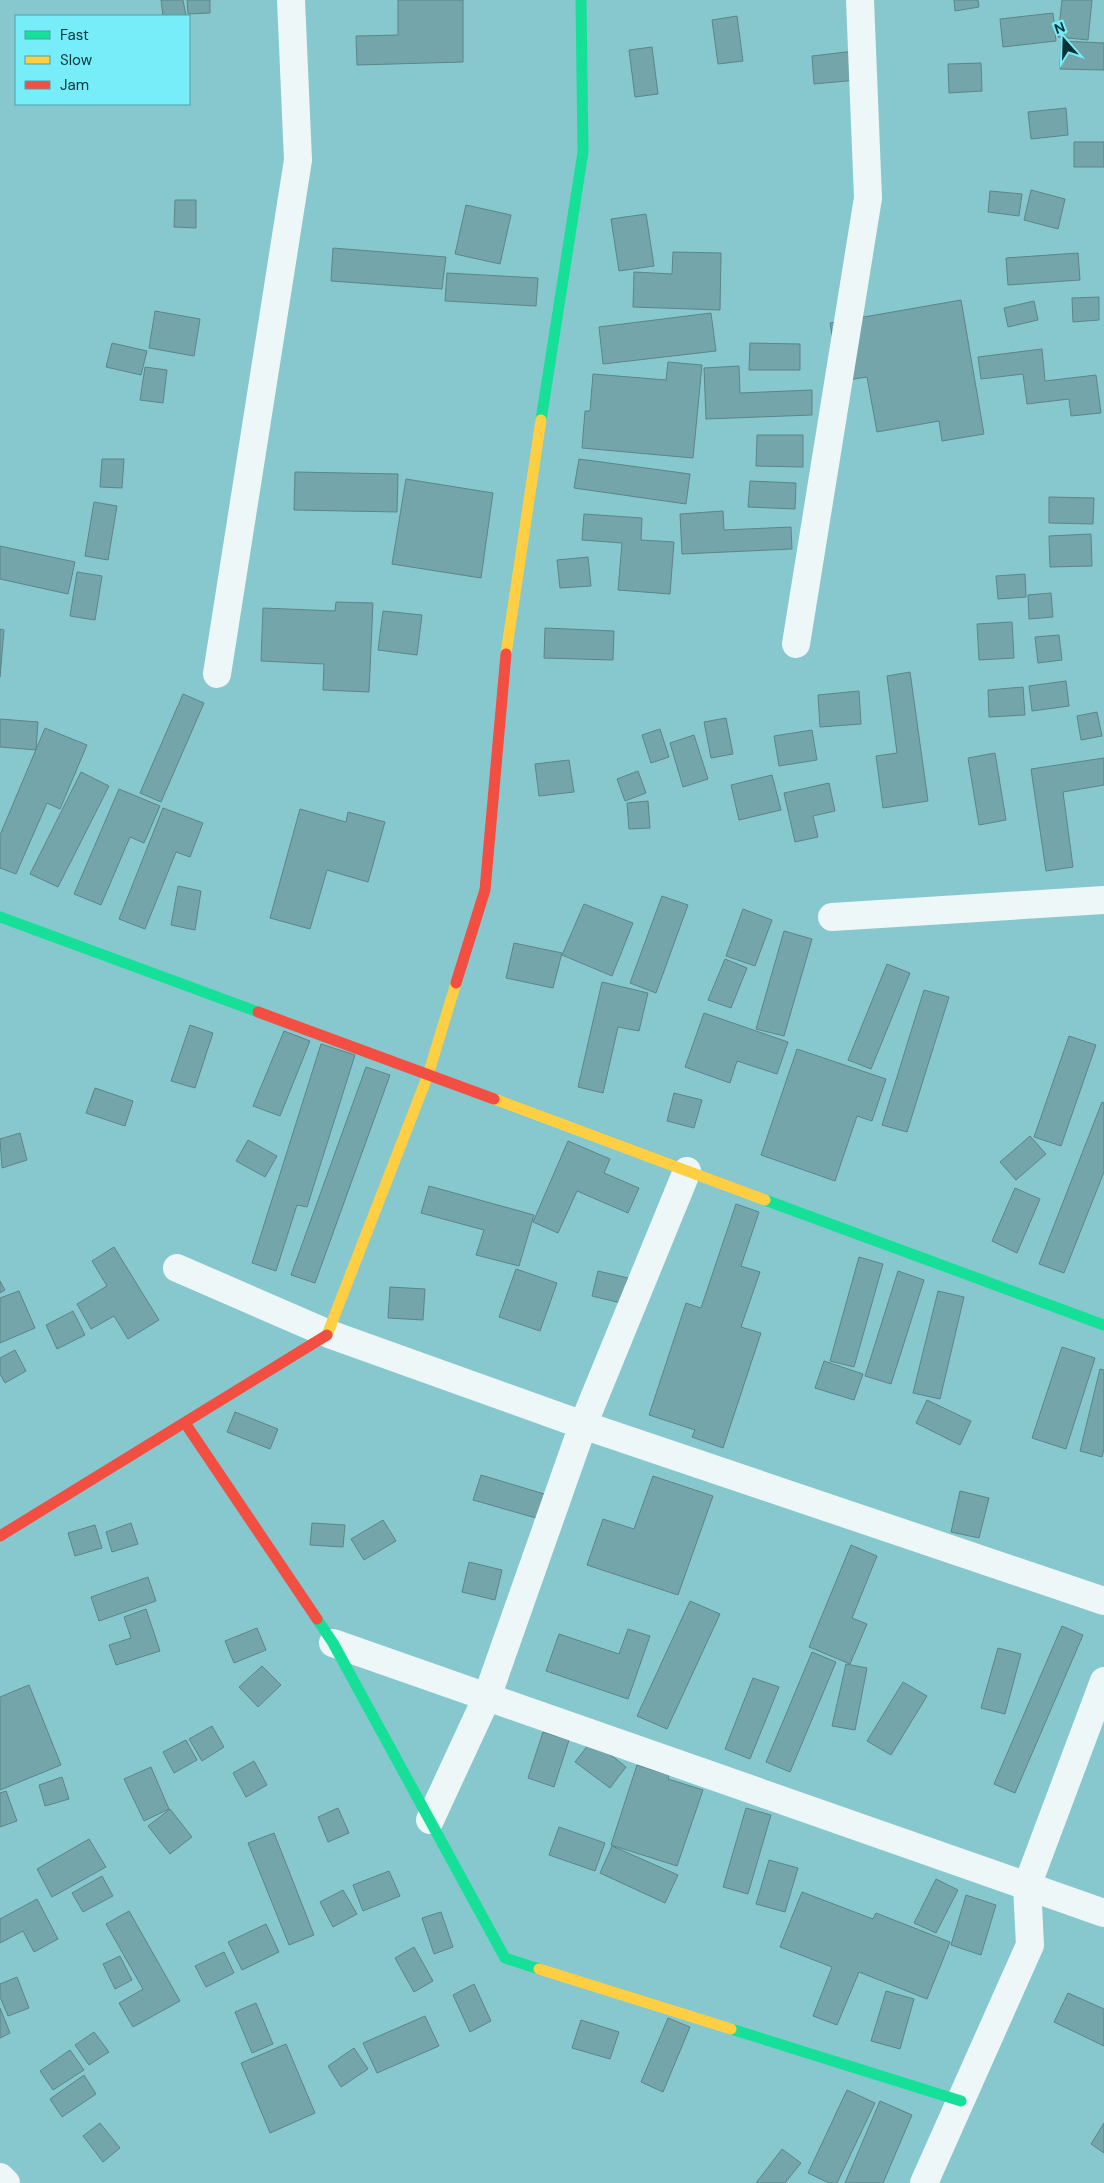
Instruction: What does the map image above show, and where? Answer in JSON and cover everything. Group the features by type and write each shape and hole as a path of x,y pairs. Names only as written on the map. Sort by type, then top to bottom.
{"street":[{"path":"217,674 298,160 291,0"},
{"path":"0,1536 328,1334 428,1075 485,890 508,627 583,152 581,0"},
{"path":"796,644 868,198 860,0"},
{"path":"832,917 1104,900"},
{"path":"0,917 1104,1326"},
{"path":"430,1820 487,1697 583,1426 688,1171"},
{"path":"177,1268 328,1334 583,1426 1104,1601"},
{"path":"185,1423 332,1643 505,1958 961,2101"},
{"path":"332,1643 1104,1913"},
{"path":"924,2183 1030,1945 1027,1886 1104,1681"},
{"path":"0,2177 6,2183"}],"building":[{"path":"161,0 183,0 186,15 163,15"},
{"path":"187,0 210,0 210,13 188,14"},
{"path":"398,0 463,0 463,62 357,65 356,36 398,35"},
{"path":"954,0 978,0 979,7 955,11"},
{"path":"1062,0 1092,0 1088,40 1058,37"},
{"path":"1053,13 1056,41 1003,47 1000,19"},
{"path":"737,16 743,61 718,64 712,20"},
{"path":"1061,41 1104,43 1104,70 1060,69"},
{"path":"652,47 658,94 635,97 629,50"},
{"path":"855,51 857,80 814,84 812,56"},
{"path":"981,63 982,91 949,93 948,64"},
{"path":"1066,108 1068,135 1031,139 1028,112"},
{"path":"1074,142 1104,142 1104,167 1074,167"},
{"path":"1031,190 1065,199 1058,229 1024,220"},
{"path":"990,191 1022,194 1019,216 988,212"},
{"path":"175,200 196,200 196,228 174,227"},
{"path":"466,205 511,215 500,264 455,254"},
{"path":"646,214 654,266 619,271 611,219"},
{"path":"333,248 446,257 442,289 331,281"},
{"path":"673,252 721,253 720,310 633,307 634,272 672,274"},
{"path":"1078,253 1080,280 1008,285 1006,258"},
{"path":"447,273 538,278 536,306 445,301"},
{"path":"1099,297 1099,320 1073,322 1072,298"},
{"path":"961,300 984,434 942,441 939,421 877,432 867,377 840,381 830,323"},
{"path":"1034,301 1038,320 1008,327 1004,308"},
{"path":"155,311 200,319 194,356 149,348"},
{"path":"711,313 716,351 603,364 599,327"},
{"path":"112,343 147,351 141,375 106,367"},
{"path":"750,343 800,344 800,370 749,370"},
{"path":"1042,349 1045,381 1096,375 1101,413 1071,416 1069,399 1027,404 1023,374 981,379 978,357"},
{"path":"668,362 702,365 693,458 582,448 585,411 590,411 593,374 666,380"},
{"path":"739,366 740,393 812,390 812,415 706,419 704,368"},
{"path":"145,367 167,370 163,403 140,400"},
{"path":"757,435 803,435 803,467 756,466"},
{"path":"102,459 124,459 122,488 100,487"},
{"path":"579,459 690,474 686,504 574,488"},
{"path":"295,472 398,474 397,512 294,510"},
{"path":"406,479 493,493 481,578 392,564"},
{"path":"750,481 796,483 795,509 748,507"},
{"path":"1049,497 1094,498 1093,524 1049,523"},
{"path":"94,502 117,506 108,560 85,556"},
{"path":"723,511 724,530 791,527 792,549 682,554 680,514"},
{"path":"584,514 642,518 641,540 674,542 670,594 618,590 622,543 582,540"},
{"path":"1091,534 1092,566 1050,567 1049,536"},
{"path":"0,546 75,562 68,594 0,579"},
{"path":"588,557 591,586 560,588 557,560"},
{"path":"77,572 102,576 95,620 70,616"},
{"path":"1025,574 1026,597 998,599 996,576"},
{"path":"1051,593 1053,617 1029,619 1028,595"},
{"path":"336,602 373,603 369,692 323,690 324,664 261,661 263,608 335,611"},
{"path":"383,611 422,615 417,655 378,650"},
{"path":"1012,622 1014,658 979,660 977,624"},
{"path":"545,628 614,631 613,660 544,658"},
{"path":"0,629 4,630 0,677"},
{"path":"1059,635 1062,660 1038,663 1035,637"},
{"path":"910,672 928,801 883,808 876,756 897,753 887,676"},
{"path":"1066,681 1069,706 1032,711 1029,686"},
{"path":"1023,687 1025,715 989,717 988,690"},
{"path":"859,691 861,724 820,727 818,695"},
{"path":"183,694 204,703 161,802 140,793"},
{"path":"1097,712 1102,736 1081,740 1077,716"},
{"path":"726,718 733,754 711,758 704,722"},
{"path":"0,719 38,722 36,750 0,747"},
{"path":"45,728 87,745 60,809 47,803 16,874 0,868 0,835"},
{"path":"660,729 669,757 651,763 642,735"},
{"path":"812,730 817,760 779,766 774,736"},
{"path":"694,735 708,779 683,787 670,743"},
{"path":"995,753 1006,820 979,825 968,758"},
{"path":"1104,758 1104,785 1063,792 1073,867 1046,871 1031,769"},
{"path":"569,760 574,792 539,796 535,764"},
{"path":"638,771 646,793 625,801 617,779"},
{"path":"81,772 109,786 58,887 30,874"},
{"path":"772,775 781,810 739,820 731,785"},
{"path":"829,783 835,811 813,816 818,837 795,842 784,793"},
{"path":"119,789 160,806 144,843 130,837 101,905 74,894"},
{"path":"648,801 650,828 629,829 627,803"},
{"path":"163,808 203,823 190,857 176,852 145,929 119,919"},
{"path":"300,809 346,822 348,812 385,822 368,882 327,870 310,929 270,918"},
{"path":"178,886 201,891 195,930 171,925"},
{"path":"662,896 688,905 656,993 630,983"},
{"path":"584,904 633,923 612,976 562,955"},
{"path":"743,909 772,920 755,966 726,956"},
{"path":"784,931 812,939 784,1036 756,1029"},
{"path":"514,943 562,953 553,988 506,978"},
{"path":"725,959 747,968 731,1008 708,1000"},
{"path":"887,964 910,973 871,1069 848,1060"},
{"path":"602,982 648,993 639,1031 618,1027 603,1093 578,1087"},
{"path":"924,990 949,997 907,1132 882,1125"},
{"path":"704,1013 788,1042 777,1074 737,1061 730,1083 685,1067"},
{"path":"190,1025 213,1033 195,1088 171,1081"},
{"path":"284,1031 310,1041 280,1116 253,1106"},
{"path":"1069,1036 1096,1045 1061,1146 1034,1137"},
{"path":"321,1044 355,1055 307,1207 297,1205 276,1271 252,1263"},
{"path":"797,1049 886,1079 872,1121 857,1116 835,1181 761,1155"},
{"path":"366,1067 390,1075 315,1283 291,1275"},
{"path":"95,1088 133,1101 125,1126 86,1113"},
{"path":"674,1093 702,1100 694,1128 667,1121"},
{"path":"1102,1102 1104,1103 1104,1172 1064,1273 1039,1264"},
{"path":"20,1133 27,1160 2,1168 0,1139"},
{"path":"1030,1136 1046,1154 1016,1180 1000,1162"},
{"path":"248,1140 277,1156 265,1177 236,1161"},
{"path":"568,1141 610,1159 604,1173 639,1188 628,1213 577,1191 558,1233 533,1222"},
{"path":"429,1186 534,1215 519,1266 476,1255 484,1230 421,1213"},
{"path":"1015,1188 1040,1199 1017,1253 992,1241"},
{"path":"736,1204 759,1212 741,1266 760,1272 741,1327 761,1333 723,1448 692,1437 695,1430 649,1415 686,1303 701,1308"},
{"path":"114,1247 159,1320 128,1339 114,1316 91,1329 77,1304 107,1286 92,1261"},
{"path":"859,1257 883,1264 854,1367 830,1361"},
{"path":"516,1269 557,1283 540,1331 499,1317"},
{"path":"598,1271 628,1278 621,1303 592,1296"},
{"path":"898,1271 924,1280 891,1384 865,1376"},
{"path":"0,1281 5,1290 0,1293"},
{"path":"390,1287 425,1289 423,1320 388,1318"},
{"path":"19,1291 35,1328 0,1343 0,1298"},
{"path":"938,1291 964,1297 940,1399 913,1393"},
{"path":"73,1311 85,1335 57,1349 46,1325"},
{"path":"1062,1347 1095,1358 1066,1449 1032,1438"},
{"path":"15,1350 26,1371 5,1383 0,1374 0,1358"},
{"path":"824,1361 863,1374 854,1400 815,1388"},
{"path":"1100,1369 1104,1370 1104,1449 1102,1457 1080,1451"},
{"path":"927,1400 971,1421 960,1445 916,1423"},
{"path":"235,1412 278,1429 270,1449 227,1432"},
{"path":"481,1475 551,1496 543,1520 473,1500"},
{"path":"653,1476 713,1496 678,1595 587,1565 603,1519 634,1529"},
{"path":"960,1491 989,1498 979,1538 951,1532"},
{"path":"383,1520 396,1541 364,1560 351,1539"},
{"path":"131,1523 138,1544 112,1552 106,1532"},
{"path":"312,1523 345,1525 343,1547 310,1545"},
{"path":"95,1525 102,1548 75,1556 68,1533"},
{"path":"851,1545 877,1556 852,1618 867,1624 850,1664 809,1647"},
{"path":"469,1562 502,1570 495,1600 462,1592"},
{"path":"148,1577 156,1601 99,1621 91,1597"},
{"path":"690,1601 720,1614 667,1729 637,1716"},
{"path":"146,1609 160,1651 116,1665 109,1645 131,1638 124,1617"},
{"path":"1062,1626 1083,1635 1015,1793 994,1784"},
{"path":"257,1628 266,1650 234,1663 225,1641"},
{"path":"628,1629 650,1636 628,1699 546,1671 559,1634 619,1654"},
{"path":"998,1648 1021,1654 1005,1714 981,1708"},
{"path":"812,1652 836,1662 790,1772 766,1762"},
{"path":"846,1664 867,1668 855,1730 832,1726"},
{"path":"262,1666 281,1685 258,1707 239,1687"},
{"path":"753,1678 779,1687 750,1759 725,1749"},
{"path":"903,1682 927,1696 891,1755 867,1741"},
{"path":"29,1685 61,1765 0,1790 0,1697"},
{"path":"212,1726 224,1747 202,1761 189,1739"},
{"path":"543,1732 569,1740 554,1787 528,1778"},
{"path":"186,1740 197,1760 174,1773 163,1752"},
{"path":"592,1740 626,1767 610,1788 575,1762"},
{"path":"254,1761 267,1785 246,1797 233,1773"},
{"path":"637,1765 669,1775 668,1779 703,1790 677,1866 611,1845"},
{"path":"151,1767 169,1809 144,1821 124,1779"},
{"path":"62,1777 69,1799 45,1806 39,1785"},
{"path":"6,1791 17,1821 0,1827 0,1793"},
{"path":"338,1808 349,1833 328,1842 318,1817"},
{"path":"746,1808 771,1815 748,1894 723,1887"},
{"path":"170,1809 192,1837 170,1854 148,1826"},
{"path":"559,1827 605,1843 595,1871 549,1855"},
{"path":"274,1833 314,1935 289,1945 248,1843"},
{"path":"89,1839 106,1867 52,1897 37,1869"},
{"path":"612,1846 678,1875 665,1903 600,1873"},
{"path":"769,1860 798,1868 785,1912 756,1904"},
{"path":"389,1871 400,1896 363,1911 353,1885"},
{"path":"102,1876 113,1896 83,1912 72,1893"},
{"path":"936,1879 958,1890 936,1933 914,1923"},
{"path":"343,1890 357,1914 333,1927 320,1902"},
{"path":"802,1892 873,1919 876,1913 950,1942 927,1999 859,1972 837,2025 813,2016 832,1967 780,1947"},
{"path":"966,1895 996,1905 981,1955 951,1945"},
{"path":"37,1899 58,1939 34,1952 23,1931 0,1943 0,1919"},
{"path":"129,1911 180,2001 133,2027 119,2003 143,1989 106,1924"},
{"path":"441,1912 453,1947 434,1954 422,1918"},
{"path":"266,1924 279,1952 242,1970 228,1942"},
{"path":"414,1947 433,1981 414,1992 395,1958"},
{"path":"224,1952 234,1973 206,1987 195,1966"},
{"path":"120,1956 132,1980 115,1989 103,1964"},
{"path":"17,1977 29,2008 8,2016 0,1997 0,1984"},
{"path":"474,1984 491,2021 470,2032 453,1995"},
{"path":"886,1991 914,1999 900,2049 871,2041"},
{"path":"1068,1993 1104,2009 1104,2046 1054,2022"},
{"path":"256,2003 273,2044 252,2053 235,2012"},
{"path":"0,2008 10,2033 0,2038"},
{"path":"425,2016 439,2046 377,2073 363,2043"},
{"path":"668,2018 690,2027 663,2092 641,2082"},
{"path":"581,2020 619,2032 610,2059 572,2048"},
{"path":"94,2032 109,2052 89,2065 75,2045"},
{"path":"286,2044 315,2113 270,2133 241,2063"},
{"path":"354,2048 368,2069 341,2087 328,2066"},
{"path":"70,2050 84,2070 53,2090 40,2071"},
{"path":"84,2075 96,2094 62,2117 50,2099"},
{"path":"847,2090 875,2103 837,2183 829,2183 808,2173"},
{"path":"880,2101 912,2115 883,2183 845,2183"},
{"path":"100,2123 120,2148 103,2162 83,2136"},
{"path":"1104,2123 1104,2153 1091,2144"},
{"path":"782,2149 801,2163 785,2183 756,2183"}],"traffic: fast":[{"path":"541,420 583,152 581,0"},
{"path":"0,917 258,1012"},
{"path":"765,1200 1104,1325"},
{"path":"317,1619 333,1643 505,1958 539,1969"},
{"path":"731,2029 961,2101"}],"traffic: slow":[{"path":"506,654 541,420"},
{"path":"327,1335 428,1075 456,983"},
{"path":"494,1099 765,1200"},
{"path":"539,1969 731,2029"}],"traffic: jam":[{"path":"456,983 485,890 506,654"},
{"path":"258,1012 494,1099"},
{"path":"0,1536 327,1335"},
{"path":"185,1423 317,1619"}]}
